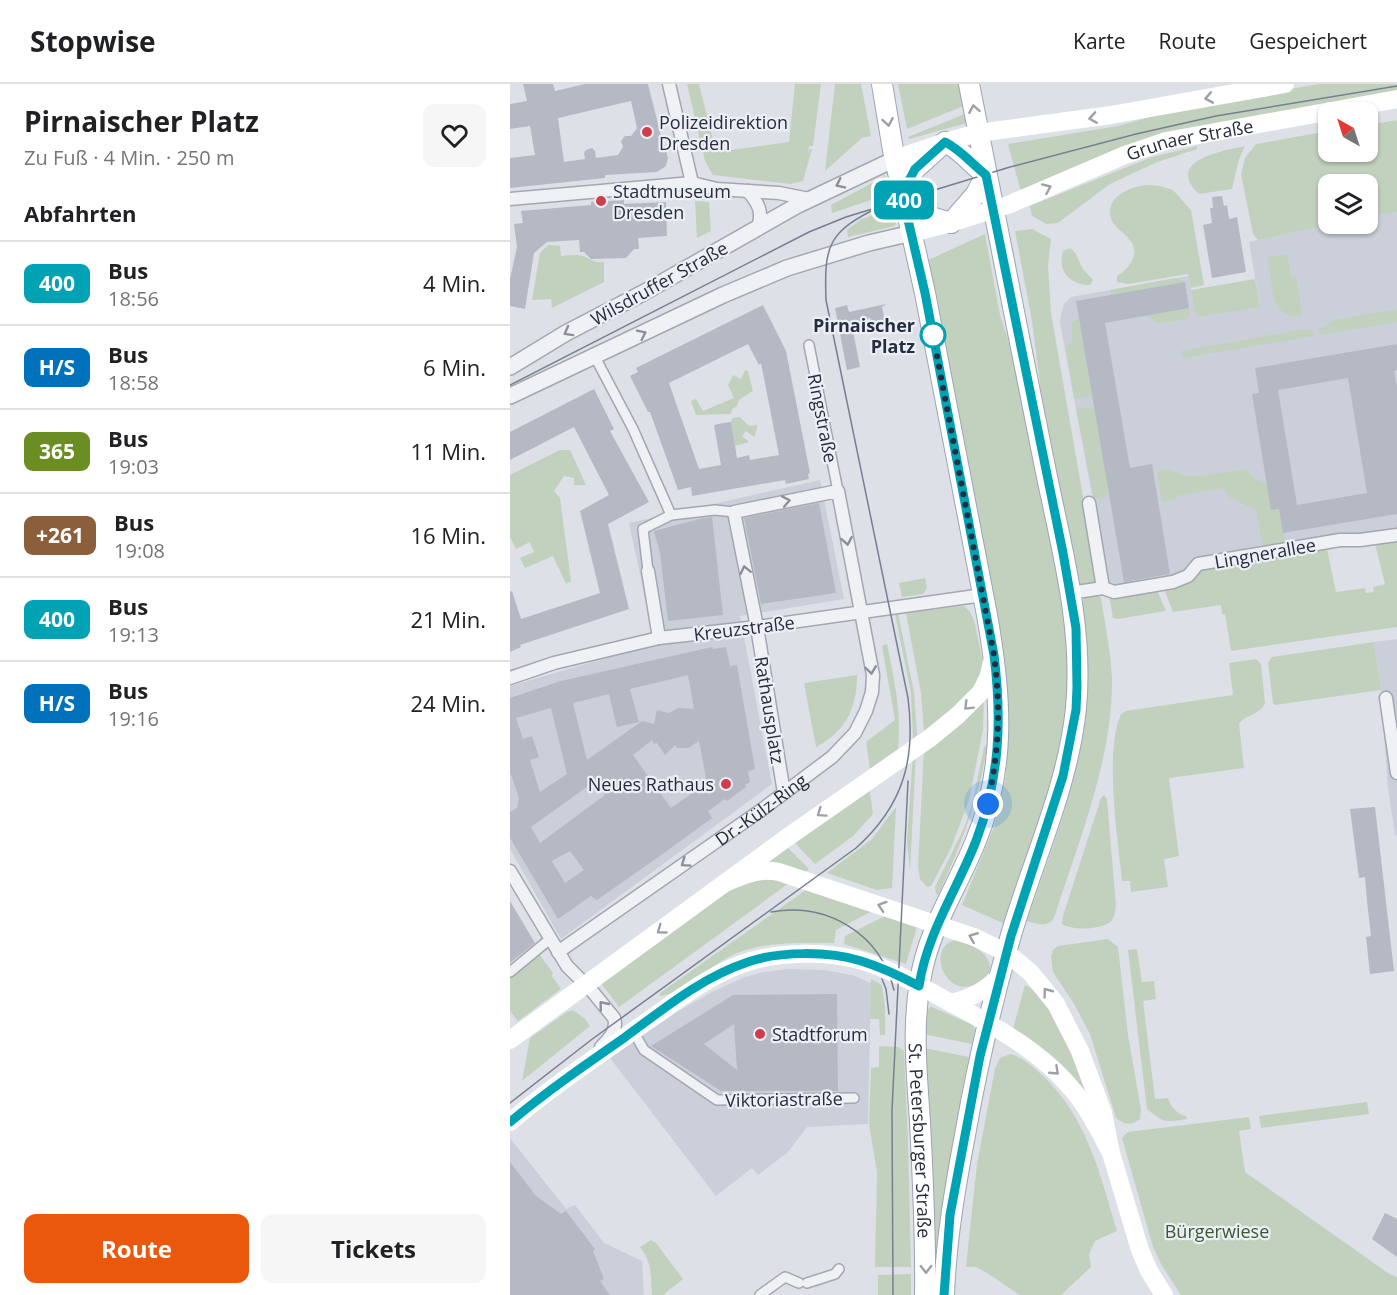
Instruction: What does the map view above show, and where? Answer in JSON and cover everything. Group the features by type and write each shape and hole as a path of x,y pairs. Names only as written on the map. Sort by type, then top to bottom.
{"main road":[{"path":"882,84 983,595 994,655 999,704 996,765 988,804 976,840 937,924"},
{"path":"969,84 1070,593 1078,652 1076,710 1063,776 1007,953"},
{"name":"Grunaer Straße","path":"978,133 1111,115 1285,84"},
{"name":"Grunaer Straße","path":"993,211 1125,155 1166,141 1397,99"},
{"path":"895,159 978,133"},
{"path":"945,142 965,154 972,165 986,175"},
{"path":"902,194 915,169 945,142"},
{"path":"951,223 976,194 986,175"},
{"path":"902,194 928,216 951,223"},
{"path":"912,233 993,211"},
{"path":"510,1040 958,715 981,692 988,678 994,655"},
{"path":"725,883 750,872 766,870 779,872 974,936 1007,953 1025,967 1048,992 1069,1027 1092,1081 1103,1113 1111,1153 1140,1250 1149,1271 1164,1295"},
{"name":"St. Petersburger Straße","path":"926,1295 925,1219 916,1042 919,986 926,952 937,924"},
{"name":"St. Petersburger Straße","path":"944,1295 950,1215 978,1063 1007,953"},
{"path":"510,1122 633,1031 710,979 749,962 767,957 837,956 858,960 919,986 988,1022 1035,1053 1060,1075 1080,1100 1111,1153"},
{"path":"951,1004 984,991 1001,975"}],"street":[{"path":"669,84 692,183"},
{"path":"510,199 692,183 717,189 778,193 809,200 895,159"},
{"path":"748,191 760,209 761,218 758,228"},
{"name":"Wilsdruffer Straße","path":"510,367 566,333 643,293 809,200"},
{"name":"Wilsdruffer Straße","path":"510,396 723,295 787,268 869,243 912,233"},
{"name":"Ringstraße","path":"809,345 860,612"},
{"path":"595,357 633,429 671,515"},
{"path":"659,638 643,529 671,515 715,510 735,512 838,491"},
{"path":"1089,503 1103,588"},
{"path":"735,512 757,627"},
{"name":"Lingnerallee","path":"1070,593 1103,588 1114,592 1158,585 1188,576 1198,564 1340,540 1397,536"},
{"name":"Kreuzstraße","path":"510,678 554,663 659,638 757,627 983,595"},
{"name":"Dr.-Külz-Ring","path":"558,952 784,793 846,744 855,733 866,711 872,692 873,675 860,612"},
{"name":"Rathausplatz","path":"757,627 784,793"},
{"path":"1386,698 1397,773"},
{"path":"510,871 567,966 616,1022 609,1039 565,1081"},
{"path":"510,972 550,939"},
{"name":"Viktoriastraße","path":"633,1031 645,1050 717,1100 854,1098"},
{"path":"760,1295 785,1277 803,1283 829,1277 839,1269"}],"shaded area":[{"path":"1397,212 1397,530 1196,560 1185,570 1185,573 1180,575 1109,587 1060,323 1064,304 1071,297 1189,276 1195,315 1260,306 1249,242 1318,227 1318,234 1378,234 1378,215"},
{"path":"820,480 844,599 740,616 772,784 561,939 510,849 510,686 655,644 629,523"},
{"path":"1397,639 1397,835 1395,835 1388,788 1381,690 1374,642"},
{"path":"789,969 824,970 852,975 871,983 868,1124 807,1127 788,1152 758,1175 752,1168 716,1196 610,1058 675,1013 714,991 745,977"},
{"path":"510,1138 566,1209 575,1205 604,1243 642,1261 644,1295 510,1295"}],"green space":[{"path":"687,84 699,84 716,152 789,142 795,84 821,84 813,146 809,146 808,154 812,149 803,181 791,184 713,175 705,161"},
{"path":"835,84 861,84 871,136 862,138 825,171"},
{"path":"898,84 962,84 966,105 907,129"},
{"path":"1319,84 1397,84 1397,93 1345,102 1318,102 1318,107 1263,116 1021,192 1008,144 1118,126 1181,108"},
{"path":"967,113 967,123 909,139 908,137"},
{"path":"1397,120 1397,212 1378,215 1378,174 1318,174 1318,227 1258,240 1253,234 1241,174 1245,158 1256,144 1318,133 1318,162 1378,162 1378,123"},
{"path":"1197,146 1197,149 1155,163 1110,184 1058,223 1046,224 1032,216 1030,206 1152,157"},
{"path":"1245,146 1239,159 1232,189 1199,194 1190,182 1188,173 1192,165 1212,154"},
{"path":"885,176 889,194 832,213 831,205"},
{"path":"1150,185 1173,190 1191,210 1204,285 1191,288 1188,274 1128,284 1117,282 1117,276 1133,259 1134,248 1112,221 1111,205 1120,194 1127,190"},
{"path":"695,201 709,202 711,231 697,238"},
{"path":"893,207 895,226 848,237 847,230 860,220"},
{"path":"1032,229 1051,239 1048,265 1051,313 1098,583 1079,585 1041,391 1032,321 1015,231"},
{"path":"985,234 1000,315 1016,365 1024,404 1067,635 1068,684 1062,739 1051,786 1007,925 962,905 994,827 1006,777 1007,715 926,261"},
{"path":"548,245 560,246 561,256 580,255 604,262 604,282 552,308 551,299 532,300 540,253"},
{"path":"1070,248 1093,280 1090,285 1071,280 1064,271 1063,251"},
{"path":"1287,254 1291,277 1296,277 1302,315 1283,312 1274,297 1268,257"},
{"path":"1176,278 1185,282 1111,295 1110,290"},
{"path":"1255,279 1260,307 1198,317 1195,315 1191,290"},
{"path":"1189,308 1190,314 1187,319 1158,324 1147,315"},
{"path":"1397,309 1397,322 1319,335 1318,330 1335,320"},
{"path":"1079,319 1092,396 1074,399 1066,346 1072,342 1072,322"},
{"path":"1305,329 1313,331 1314,336 1182,358 1181,351"},
{"path":"745,370 748,371 753,391 739,400 731,414 696,415 691,401 696,399 703,411 734,398 728,385 733,375 741,379"},
{"path":"1094,407 1109,496 1094,499 1076,409"},
{"path":"740,417 749,426 758,425 754,437 746,431 742,436 749,442 735,446 731,422 732,418"},
{"path":"560,450 570,450 586,485 574,485 574,478 564,476 554,491 560,498 571,581 566,584 553,556 525,568 520,558 534,552 530,542 516,549 510,537 510,475"},
{"path":"1165,469 1187,476 1200,476 1246,469 1255,478 1267,483 1279,509 1285,544 1263,548 1256,510 1230,498 1224,488 1176,496 1176,500 1162,502 1157,472"},
{"path":"1397,540 1397,627 1231,651 1225,614 1222,614 1221,605 1173,612 1164,589 1200,569 1324,547 1327,549 1336,592 1365,588 1366,593 1374,592 1373,587 1385,584 1375,544"},
{"path":"925,578 927,588 923,594 902,597 899,583"},
{"path":"1157,590 1166,611 1113,618 1109,596"},
{"path":"1096,594 1101,598 1112,679 1107,740 1083,831 1054,918 1048,923 1038,924 1027,921 1066,806 1086,718 1088,677 1082,601 1087,596"},
{"path":"963,606 969,611 974,622 982,658 982,672 979,681 966,698 950,713 924,731 921,693 906,613"},
{"path":"898,613 914,693 917,735 913,739 911,693 895,614"},
{"path":"1374,642 1381,690 1275,705 1273,703 1268,663 1272,657"},
{"path":"887,644 898,709 898,749 870,769 866,742 895,720 882,646"},
{"path":"1256,659 1261,664 1265,703 1239,724 1244,768 1169,778 1179,856 1164,859 1168,887 1131,892 1130,881 1122,881 1115,819 1113,750 1121,714 1126,711 1233,695 1229,663"},
{"path":"857,675 855,698 848,717 835,734 816,747 804,683"},
{"path":"984,700 983,730 969,800 951,848 931,886 927,887 920,879 918,867 924,748"},
{"path":"987,745 984,765 968,822 938,895 935,887 965,826 973,801 984,747"},
{"path":"916,751 910,871 907,841 913,754"},
{"path":"869,786 873,814 853,836 815,864 792,840"},
{"path":"1104,795 1107,799 1116,906 1114,915 1112,920 1102,926 1073,928 1062,924 1063,916 1101,798"},
{"path":"895,808 892,888 877,890 827,873 872,839"},
{"path":"785,845 809,869 805,872 766,861"},
{"path":"754,878 792,881 619,1007 601,983 728,890"},
{"path":"806,890 876,909 836,930 834,943 785,944 748,949 729,957 676,990 660,996 660,993"},
{"path":"889,914 918,923 906,964 844,944 845,936"},
{"path":"1108,939 1118,947 1128,1035 1141,1110 1140,1119 1131,1124 1116,1118 1090,1034 1073,1002 1053,972 1051,957 1053,950 1058,946"},
{"path":"955,940 978,949 989,961 988,974 981,981 969,986 959,986 950,981 944,972 941,953 946,945"},
{"path":"1137,949 1142,982 1154,981 1156,999 1143,1001 1155,1099 1168,1098 1175,1110 1187,1119 1165,1121 1147,1109 1128,950"},
{"path":"539,954 561,989 518,1021 510,1011 510,977"},
{"path":"871,979 882,985 885,1035 880,1035 879,1019 870,1019"},
{"path":"1025,985 1035,992 1053,1016 1069,1048 1085,1090 1051,1057 1013,1029"},
{"path":"930,1007 973,1025 975,1030 972,1044 923,1034 927,1010"},
{"path":"573,1010 590,1026 522,1081 530,1038"},
{"path":"879,1046 898,1047 904,1051 911,1267 875,1267 877,1172 869,1124 871,1068 879,1067"},
{"path":"924,1048 969,1057 950,1162 939,1268 932,1267"},
{"path":"1010,1054 1023,1060 1041,1074 1057,1091 1081,1127 1097,1167 1117,1231 1095,1241 1089,1254 1091,1267 1061,1295 1020,1295 976,1267 966,1267 977,1164 995,1069 1000,1058"},
{"path":"1367,1102 1369,1114 1261,1128 1259,1116"},
{"name":"Bürgerwiese","path":"1249,1117 1251,1129 1239,1131 1245,1172 1388,1273 1397,1277 1397,1295 1181,1295 1153,1247 1122,1138 1128,1132"},
{"path":"651,1240 656,1243 683,1279 663,1295 652,1295 649,1264 640,1247"},
{"path":"911,1274 911,1295 878,1295 878,1275"}],"building":[{"name":"Polizeidirektion Dresden","path":"523,84 553,84 555,91 585,84 648,84 668,158 666,166 657,172 605,175 605,178 510,188 510,158 535,155 530,126 510,129 510,104 527,101","holes":["631,101 637,128 631,136 625,136 621,141 623,147 618,155 596,158 592,148 584,153 585,159 564,162 558,118"]},
{"path":"1222,196 1224,206 1227,205 1229,219 1237,217 1246,272 1212,278 1203,225 1212,223 1210,208 1213,208 1212,197"},
{"path":"624,200 624,204 666,202 667,236 638,238 639,249 634,249 626,258 591,259 584,252 580,252 579,240 547,242 534,253 525,309 510,306 510,279 517,247 514,224 523,223 521,211"},
{"path":"1185,282 1189,308 1105,323 1130,468 1152,464 1170,574 1124,582 1076,301"},
{"path":"886,304 882,307 885,322 871,324 870,317 853,331 860,367 847,370 835,308 847,305 849,312"},
{"path":"763,305 786,351 810,473 808,474 809,479 786,484 785,480 692,496 691,487 678,490 650,412 630,376 638,372 636,368","holes":["748,344 759,365 761,363 779,455 750,460 749,455 737,458 731,422 723,423 714,425 721,465 699,469 669,383"]},
{"path":"1397,344 1397,370 1394,371 1397,386 1397,514 1283,533 1279,509 1271,510 1252,394 1259,393 1255,368","holes":["1348,378 1367,493 1297,505 1278,390"]},
{"path":"594,389 614,429 610,431 649,502 608,524 629,609 520,645 521,647 510,652 510,592 512,591 521,619 600,593 580,511 609,495 574,427 510,460 510,432"},
{"path":"819,503 836,593 761,604 744,518"},
{"path":"712,517 723,615 668,621 660,553 654,531"},
{"name":"Neues Rathaus","path":"712,647 713,649 726,647 730,666 737,665 755,769 748,771 750,782 745,785 746,787 708,811 712,818 597,900 591,896 558,919 510,838 510,812 517,808 519,798 510,772 510,698 561,681","holes":["688,675 694,709 678,708 669,713 657,710 654,724 642,721 587,760 573,703 609,694 617,727 639,722 630,689","551,708 567,774 540,792 530,760 539,757 532,736 523,739 516,718","652,740 654,744 657,743 665,755 675,745 677,748 688,748 699,741 707,783 671,808 633,755","595,781 605,795 540,843 531,827","570,851 584,870 565,883 552,861"]},
{"path":"1375,807 1394,971 1370,974 1366,937 1371,936 1365,877 1359,878 1350,809"},
{"path":"510,901 535,943 510,963"},
{"name":"Stadtforum","path":"837,994 838,1091 721,1091 651,1046 733,995","holes":["734,1024 737,1070 704,1044"]},
{"path":"510,1162 536,1196 561,1214 566,1211 595,1249 593,1251 604,1279 600,1281 610,1295 510,1295"},
{"path":"1385,1213 1397,1219 1397,1257 1372,1239"}],"tram line":[{"path":"510,385 809,232 846,217 1010,167 1136,134 1216,116 1397,86"},
{"path":"510,1103 591,1040 856,848 885,816 903,780 910,742 908,698 826,300 826,266 833,242 849,224 879,207"},
{"path":"893,1295 892,1110 908,781"},
{"path":"771,912 792,910 812,912 831,917 848,926 877,952 894,990"},
{"path":"882,979 886,989 889,1014"}],"bus line":[{"name":"400","path":"510,1122 674,1003 710,979 749,962 785,955 837,956 877,966 919,986 926,952 976,840 988,804 996,765 999,731 994,655 925,293 902,194 915,169 945,142 965,154 972,165 986,175 1063,553 1078,652 1076,710 1063,776 1011,936 978,1063 950,1215 944,1295"}],"place":[{"name":"Polizeidirektion Dresden","path":"647,132"},
{"name":"Stadtmuseum Dresden","path":"601,201"},
{"name":"Pirnaischer Platz","path":"933,335"},
{"name":"Neues Rathaus","path":"726,784"},
{"name":"Stadtforum","path":"760,1034"}],"route":[{"path":"933,335 994,655 999,731 996,765 988,804"}]}
